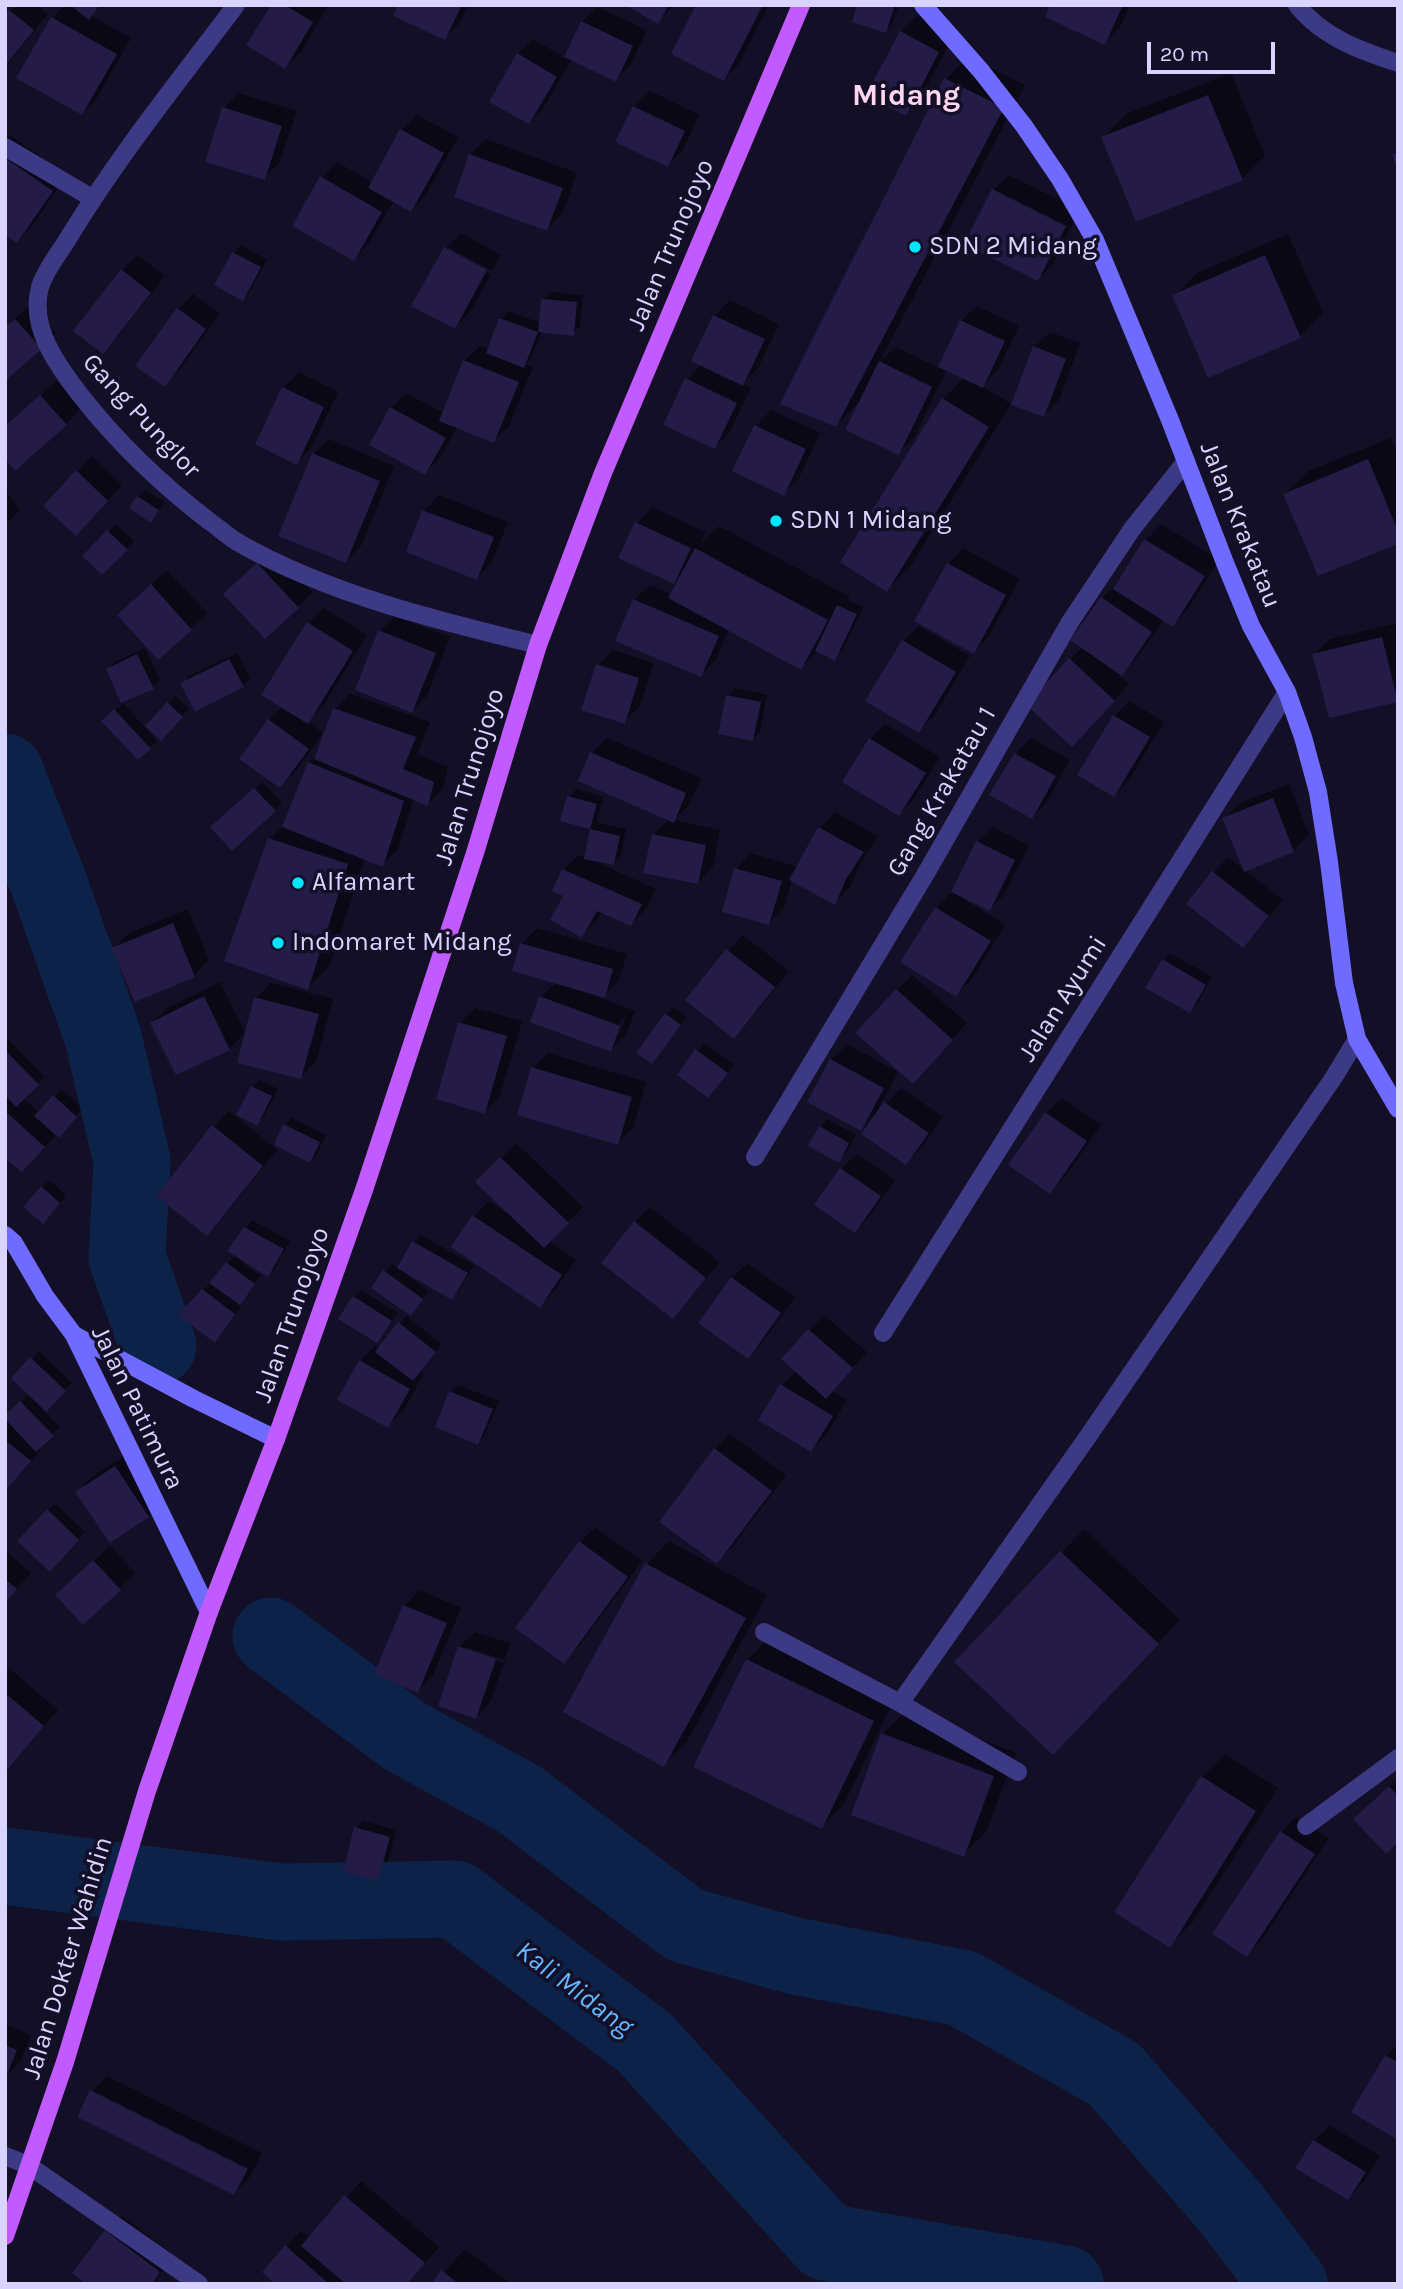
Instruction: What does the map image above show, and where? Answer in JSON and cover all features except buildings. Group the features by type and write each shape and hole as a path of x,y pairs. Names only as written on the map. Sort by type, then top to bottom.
{"main road":[{"name":"Jalan Trunojoyo","path":"139,1815 209,1612 276,1439 364,1190 475,853 538,645 603,473 802,5"},
{"name":"Jalan Dokter Wahidin","path":"5,2236 65,2062 139,1815"}],"street":[{"name":"Gang Punglor","path":"236,5 92,198 41,285 36,310 42,331 61,368 92,410 143,465 189,506 238,542 336,589 538,645"},
{"name":"Jalan Krakatau","path":"923,5 981,71 1060,179 1095,240 1246,613 1287,692 1303,737 1318,792 1344,984 1357,1039 1398,1110"},
{"path":"1297,5 1320,27 1362,51 1398,63"},
{"path":"5,147 92,198"},
{"name":"Gang Krakatau 1","path":"755,1157 925,875 1070,621 1132,529 1186,461"},
{"name":"Jalan Ayumi","path":"883,1333 1287,692"},
{"path":"900,1703 1088,1435 1334,1077 1357,1039"},
{"name":"Jalan Patimura","path":"5,1235 14,1243 45,1296 74,1335 209,1612"},
{"path":"74,1335 276,1439"},
{"path":"764,1632 900,1703 1018,1772"},
{"path":"1306,1826 1398,1758"},
{"path":"5,2156 29,2165 198,2284"}],"waterway":[{"path":"5,772 49,884 103,1037 132,1161 127,1257 158,1346"},
{"path":"271,1636 406,1737 519,1799 685,1925 795,1956 962,1988 1114,2074 1229,2206 1289,2284"},
{"name":"Kali Midang","path":"5,1866 281,1902 455,1899 645,2043 826,2242 1065,2284"}],"place":[{"name":"SDN 2 Midang","path":"915,247"},
{"name":"SDN 1 Midang","path":"776,521"},
{"name":"Alfamart","path":"298,883"},
{"name":"Indomaret Midang","path":"278,943"}],"district":[{"name":"Midang","path":"906,96"}]}
